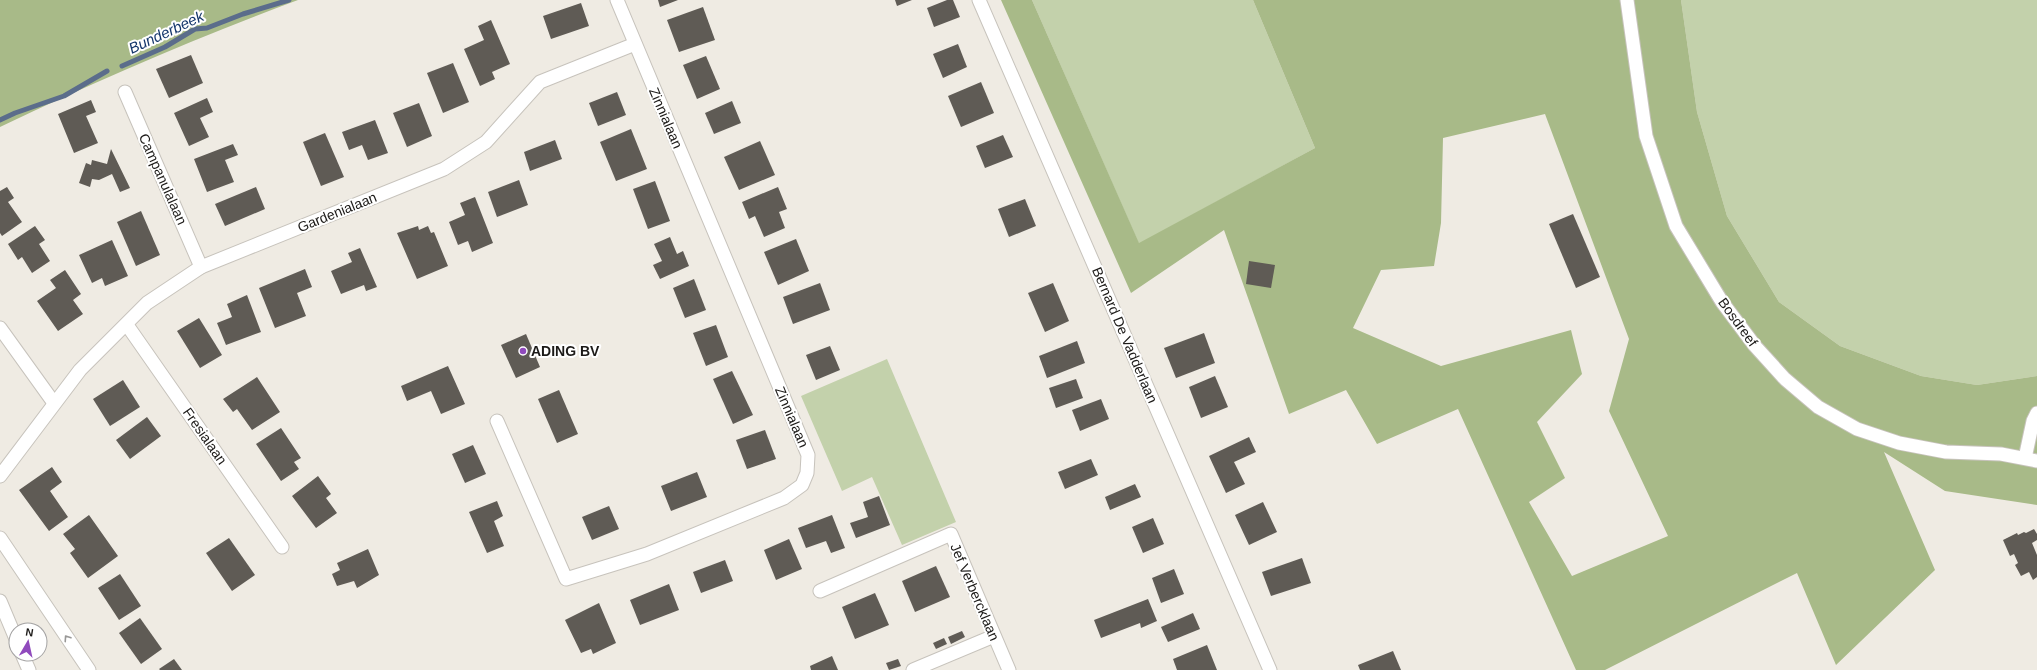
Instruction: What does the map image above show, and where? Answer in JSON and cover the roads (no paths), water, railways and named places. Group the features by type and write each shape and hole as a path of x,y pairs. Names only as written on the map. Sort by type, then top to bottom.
{"street":[{"name":"Zinnialaan","path":"497,421 566,579 647,554 784,498 802,485 807,473 808,455 617,0"},
{"name":"Bernard De Vadderlaan","path":"979,0 1270,670"},
{"name":"Bosdreef","path":"1627,0 1646,136 1676,226 1722,302 1755,346 1785,379 1818,407 1857,429 1899,443 1946,452 2001,454 2031,460"},
{"name":"Gardenialaan","path":"0,476 80,370 147,304 201,267 444,169 486,142 540,82 635,44"},
{"name":"Campanulalaan","path":"125,92 201,267"},
{"name":"Fresialaan","path":"127,324 282,547"},
{"path":"0,328 54,403"},
{"path":"2031,460 2033,420 2037,413"},
{"name":"Jef Verbercklaan","path":"820,591 951,534 1009,670"},
{"path":"0,538 89,670"},
{"path":"0,601 9,622"},
{"path":"913,670 994,636"}],"waterway":[{"name":"Bunderbeek","path":"122,66 165,47 195,29 207,28 243,14 289,0"},
{"name":"Bunderbeek","path":"0,120 15,113 64,96 107,71"}],"place":[{"name":"ADING BV","path":"523,351"}]}
